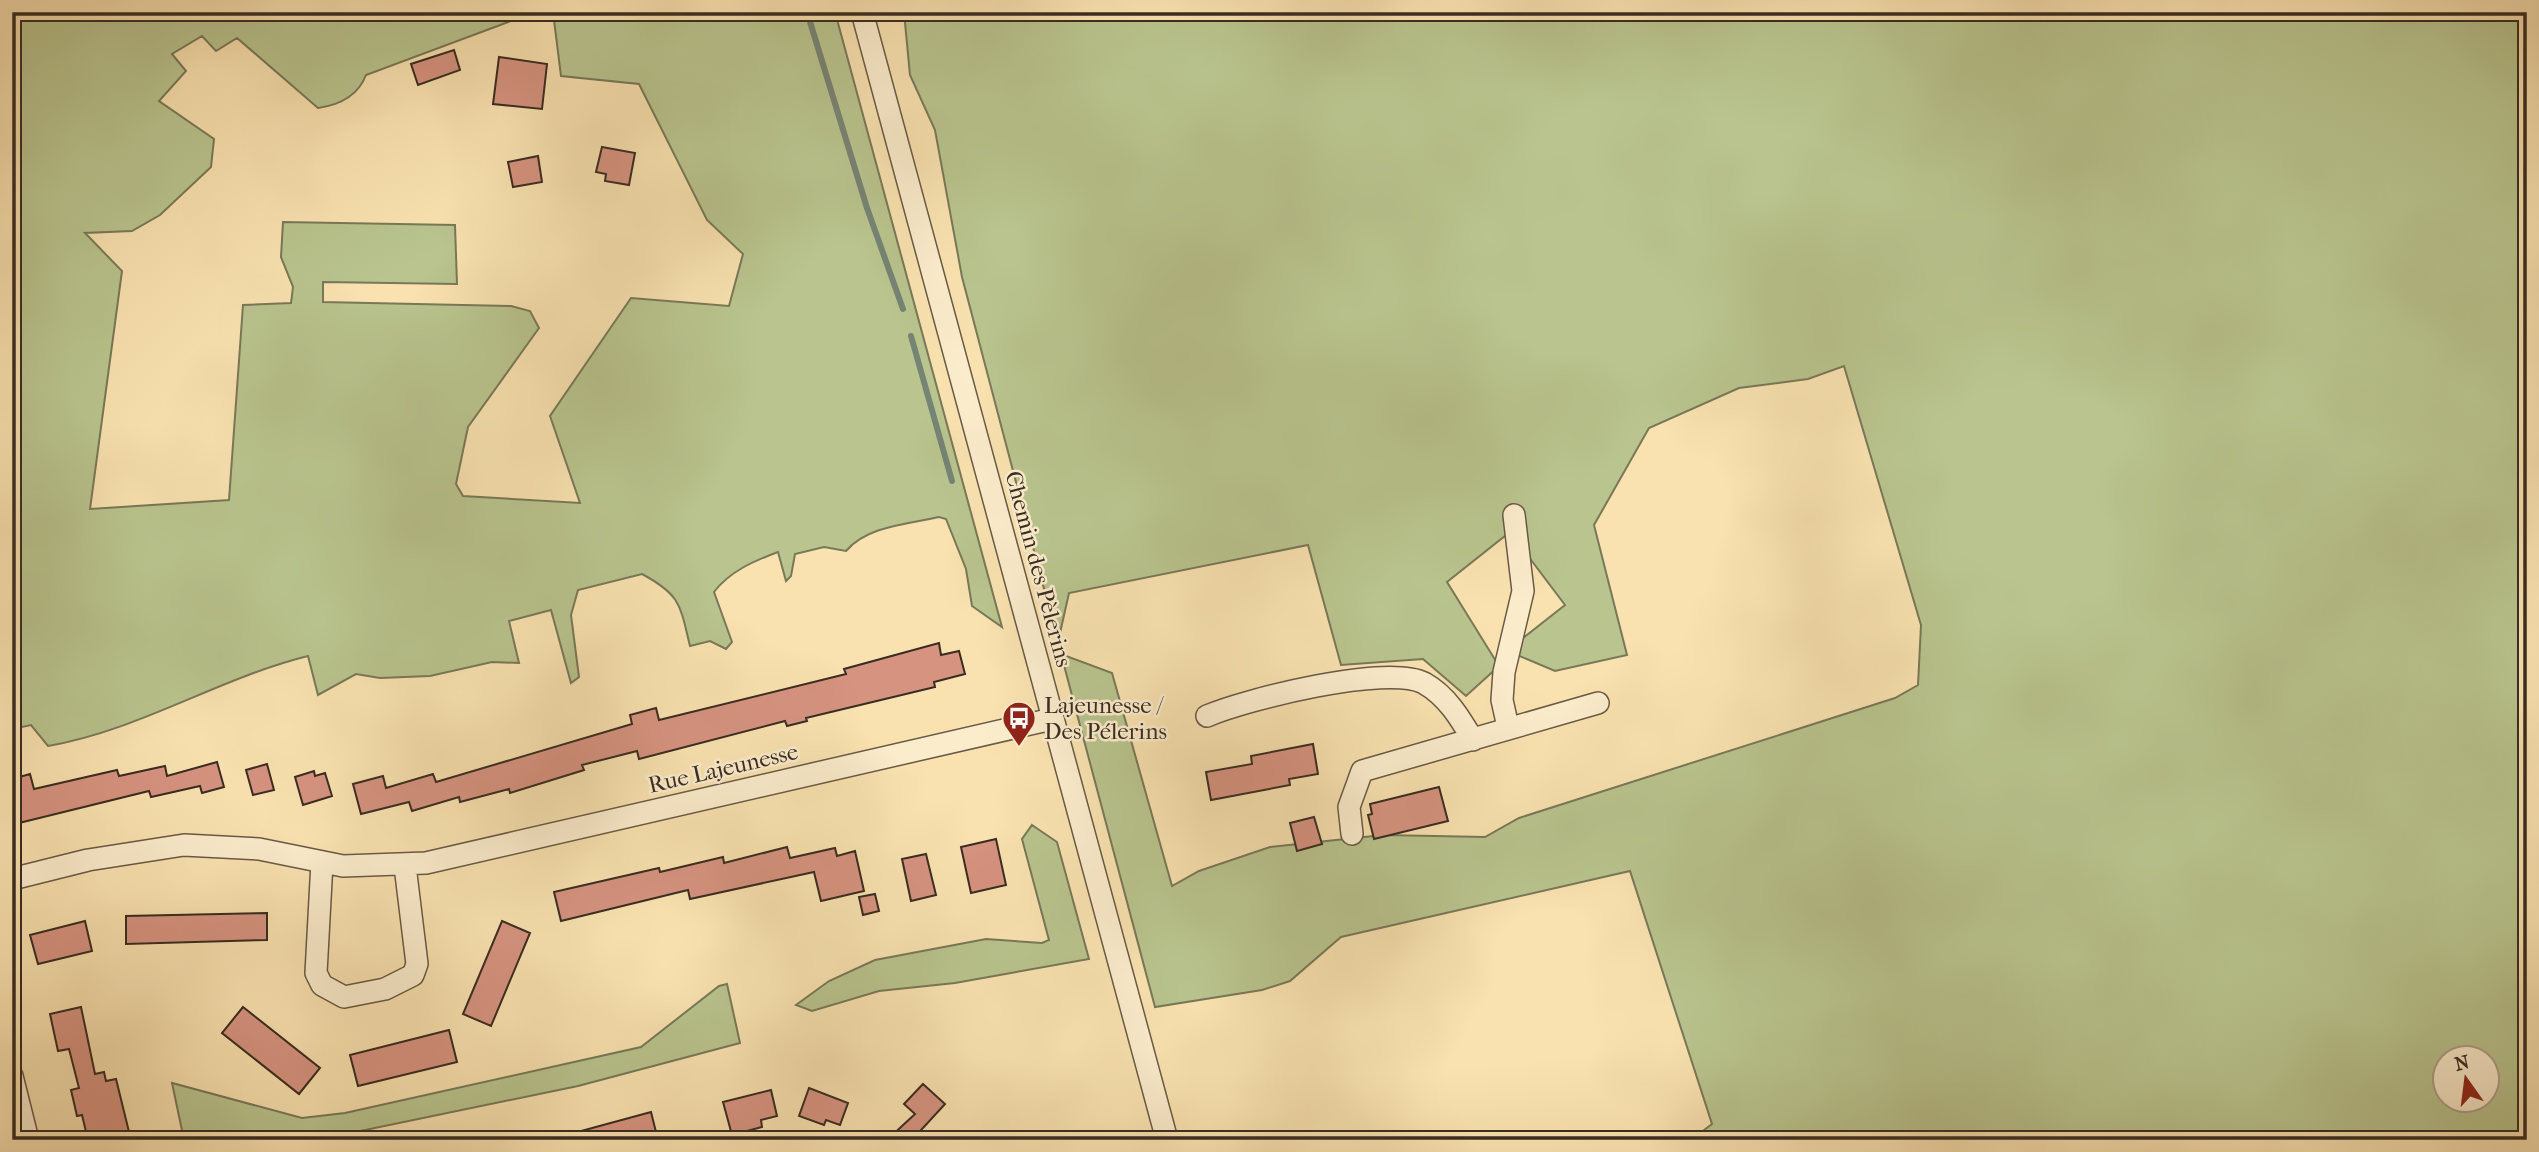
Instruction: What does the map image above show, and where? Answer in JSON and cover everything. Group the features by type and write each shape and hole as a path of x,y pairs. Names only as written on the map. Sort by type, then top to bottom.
{"street":[{"name":"Chemin des Pèlerins","path":"862,12 1167,1140"},
{"path":"1508,727 1503,700 1504,672 1523,591 1514,515"},
{"path":"1207,716 1276,697 1368,678 1396,676 1416,680 1440,695 1452,707 1473,740"},
{"path":"1352,834 1349,807 1362,771 1598,703"},
{"name":"Rue Lajeunesse","path":"12,878 88,860 184,845 259,849 343,866 405,866 1052,719"},
{"path":"322,862 316,974 322,985 332,994 344,997 385,989 413,975 417,964 405,866"},
{"path":"12,1076 29,1140"}],"green space":[{"path":"12,12 508,12 511,21 366,75 353,94 333,105 318,108 237,38 216,51 202,36 172,54 186,71 159,101 214,139 211,167 160,215 132,231 85,233 122,271 90,509 229,500 243,305 291,303 293,287 281,257 283,222 455,225 457,284 323,282 323,302 511,306 530,311 539,328 468,427 456,484 463,496 580,503 550,416 631,298 729,306 743,254 707,220 639,84 561,76 553,12 835,12 1002,627 972,606 966,569 946,519 939,517 876,531 846,551 824,547 795,554 791,576 786,581 778,552 743,568 727,578 714,592 732,642 726,649 710,641 690,646 677,602 665,588 642,574 578,590 571,615 579,677 571,683 551,610 509,621 519,663 492,662 430,676 380,678 356,674 318,695 308,656 243,677 147,716 82,738 48,746 31,725 12,729"},
{"path":"904,12 2527,12 2527,1140 1691,1140 1712,1124 1630,871 1341,937 1290,981 1262,990 1155,1007 1061,654 1112,673 1172,886 1199,871 1270,847 1383,835 1485,837 1519,818 1895,698 1918,685 1921,625 1844,366 1808,379 1739,388 1649,428 1594,525 1627,655 1555,671 1517,655 1514,645 1565,605 1510,532 1447,582 1499,666 1466,696 1423,659 1341,665 1308,545 1069,593 1058,642 962,277 935,130 910,75"},
{"path":"1032,825 1057,842 1089,959 955,983 879,991 812,1011 796,1005 829,981 875,960 986,939 1042,943 1049,940 1022,839"},
{"path":"727,984 740,1043 578,1086 317,1140 184,1140 172,1083 302,1118 345,1113 641,1047 719,986"}],"building":[{"path":"454,50 460,70 418,85 411,64"},
{"path":"499,57 547,64 542,109 493,104"},
{"path":"602,147 635,153 629,185 605,181 606,174 596,172"},
{"path":"538,156 542,182 513,187 508,162"},
{"path":"939,643 941,655 959,651 965,674 934,682 935,687 806,718 807,721 787,726 785,721 639,759 637,751 582,765 584,770 510,793 509,789 460,802 459,797 412,811 409,802 361,814 353,784 383,776 386,788 433,774 436,782 632,724 630,715 656,708 659,720 846,674 844,669"},
{"path":"1313,744 1318,774 1289,779 1290,785 1211,800 1206,772 1252,764 1251,756"},
{"path":"217,762 224,787 202,793 200,786 151,797 149,791 19,823 12,797 12,779 30,774 34,789 117,770 119,776 165,766 167,776"},
{"path":"267,764 274,790 253,795 246,770"},
{"path":"314,771 315,776 325,773 332,796 303,805 295,777"},
{"path":"1439,787 1448,821 1374,839 1368,815 1372,814 1370,804"},
{"path":"1314,817 1322,844 1297,851 1290,823"},
{"path":"996,839 1006,885 971,893 961,847"},
{"path":"787,847 790,858 835,848 837,856 855,851 864,891 821,901 814,872 690,899 688,890 561,921 554,892 659,868 660,872 723,857 724,863"},
{"path":"926,854 936,895 911,901 902,859"},
{"path":"875,894 879,911 863,915 859,897"},
{"path":"267,913 267,940 126,944 126,916"},
{"path":"85,921 92,951 38,964 30,935"},
{"path":"502,921 530,933 491,1026 463,1014"},
{"path":"81,1007 95,1074 104,1072 106,1081 116,1079 131,1140 88,1140 82,1115 77,1116 71,1090 79,1088 69,1049 58,1051 50,1014"},
{"path":"243,1007 320,1068 299,1094 222,1033"},
{"path":"449,1030 457,1062 358,1086 350,1055"},
{"path":"923,1084 945,1104 912,1140 887,1140 915,1114 904,1104"},
{"path":"809,1088 848,1103 840,1125 826,1120 824,1125 799,1116"},
{"path":"771,1090 777,1116 761,1120 762,1127 732,1135 723,1102"},
{"path":"651,1112 658,1140 570,1140 570,1134"}],"waterway":[{"path":"807,12 867,208 903,309"},
{"path":"911,336 952,481"}],"place":[{"name":"Lajeunesse / Des Pélerins","path":"1019,748"}]}
